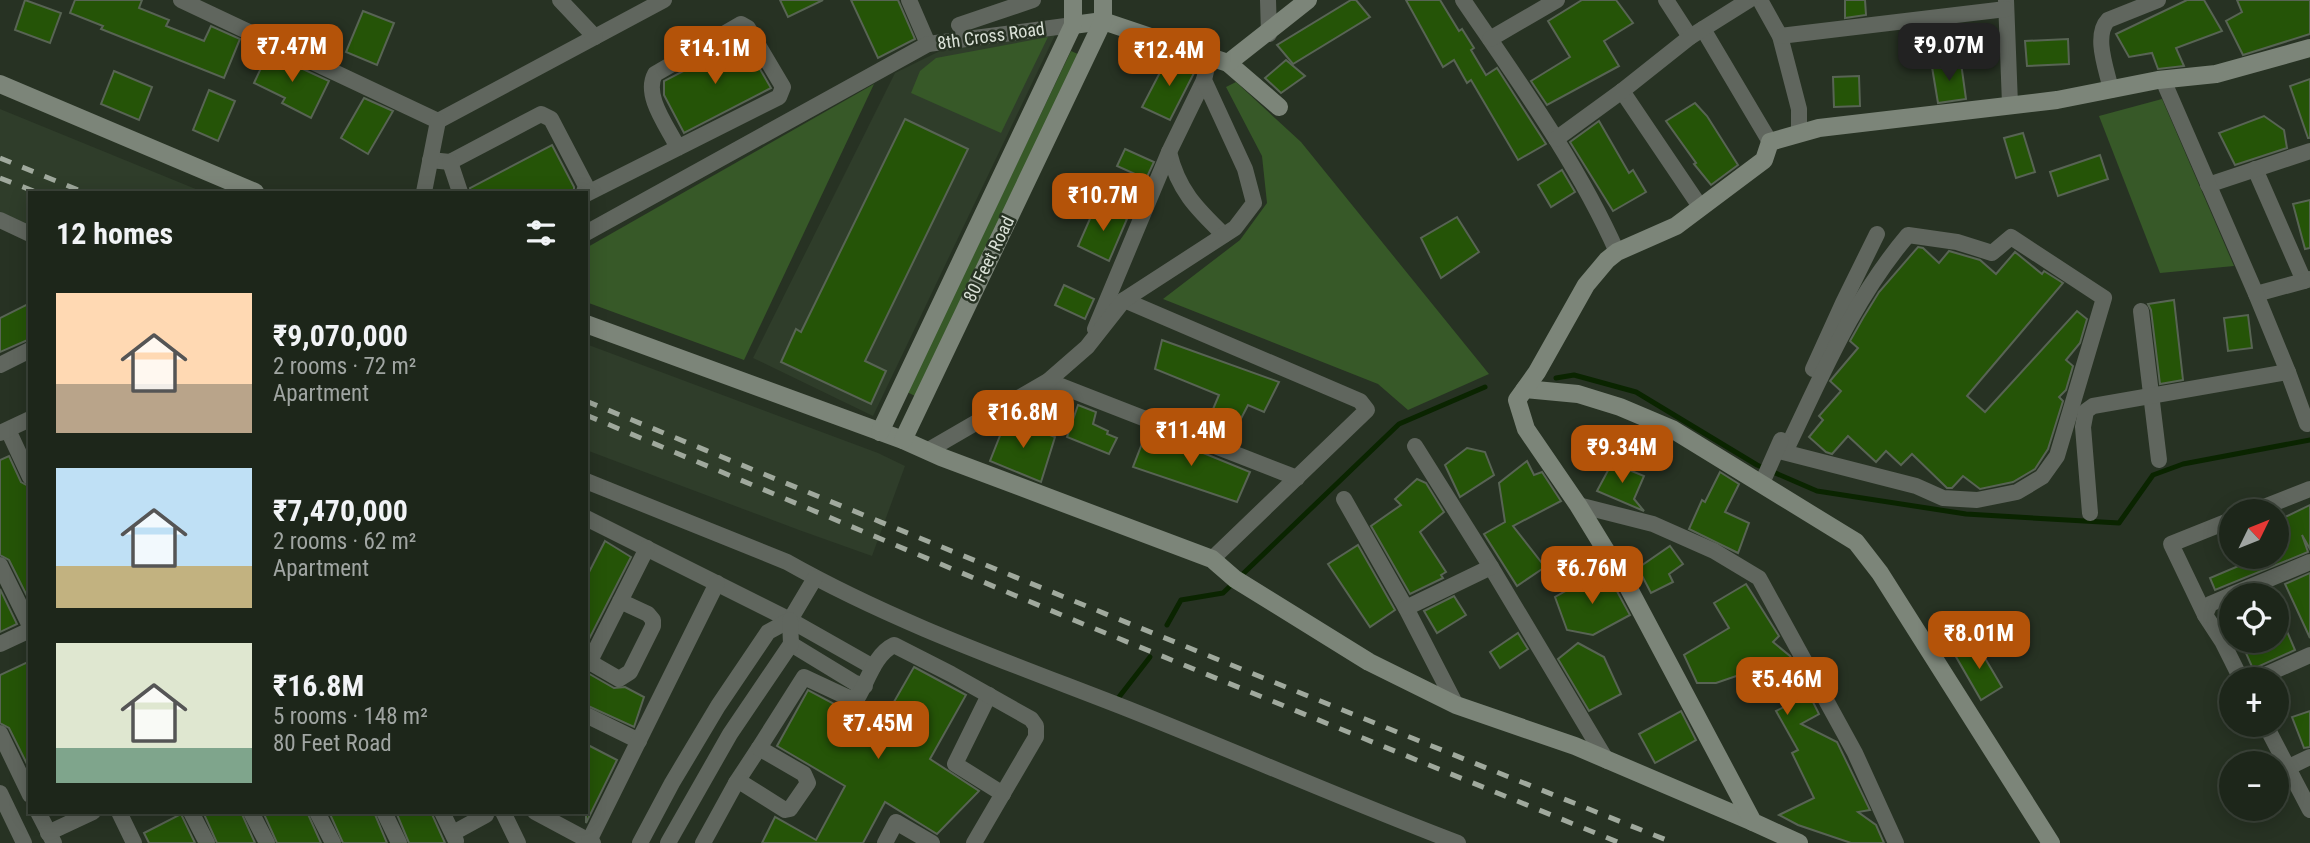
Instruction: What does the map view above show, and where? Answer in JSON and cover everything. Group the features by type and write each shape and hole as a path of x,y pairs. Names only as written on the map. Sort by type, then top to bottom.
{"street":[{"path":"181,0 438,121"},
{"path":"560,0 594,37"},
{"path":"438,121 594,37 645,5 664,0"},
{"name":"8th Cross Road","path":"909,0 928,44 1103,21"},
{"path":"959,25 1034,0"},
{"name":"80 Feet Road","path":"880,432 1073,25 1073,0"},
{"name":"80 Feet Road","path":"902,440 1103,21 1103,0"},
{"path":"1268,0 1269,34"},
{"path":"1228,64 1269,34 1308,0"},
{"path":"1463,0 1556,139 1603,220 1617,252"},
{"path":"1490,39 1557,0"},
{"path":"1666,0 1696,33 1770,142"},
{"path":"1556,139 1696,33 1749,0"},
{"path":"1760,0 1780,36 1799,109 1799,134"},
{"path":"2111,90 2101,36 2102,27 2108,20 2158,0"},
{"path":"1780,36 2006,4 2010,104"},
{"path":"1103,21 1228,64 1279,107"},
{"path":"588,192 678,148 779,97 783,87 748,28 741,23 655,74 650,93 678,148"},
{"path":"588,232 928,44"},
{"path":"1770,142 1819,128 2057,100 2162,80 2216,74 2310,48"},
{"path":"1087,347 1169,152 1204,80 1209,58"},
{"path":"927,451 1048,381 1087,347 1124,300 1235,228 1254,203 1245,169 1204,80"},
{"path":"2162,80 2256,293 2307,424"},
{"path":"0,84 253,191"},
{"path":"1622,91 1701,208"},
{"path":"430,160 450,162 541,114 551,118 586,186 585,191"},
{"path":"424,191 438,121"},
{"path":"1753,822 1627,585 1578,505 1526,429 1517,400 1537,372 1586,285 1607,260 1617,252 1676,226 1701,208 1764,160 1770,142"},
{"path":"2208,185 2310,151"},
{"path":"1169,152 1175,175 1199,210 1224,234"},
{"path":"450,162 460,191"},
{"path":"2255,169 2307,280 2256,293"},
{"path":"0,220 28,233"},
{"path":"1765,477 1781,451 1848,306 1877,234"},
{"path":"1781,451 1916,486 1943,498 1977,499 2017,492 2042,477 2057,456 2104,298 2011,237 1992,253 1956,242 1908,235 1848,306"},
{"path":"1124,300 1360,401 1367,410 1212,559"},
{"path":"2141,312 2159,460"},
{"path":"588,325 902,440 1212,559 1240,582 1369,662 1456,705 1574,746 1799,843"},
{"path":"0,365 28,351"},
{"path":"2090,513 2083,427 2086,411 2093,406 2288,372"},
{"path":"1048,381 1297,478"},
{"path":"1525,389 1578,394 1620,407 1672,429 1765,477 1857,542 1880,573 2051,843"},
{"path":"28,420 4,431 28,473"},
{"path":"1415,446 1607,761"},
{"path":"588,482 787,562 815,578 974,650 1458,843"},
{"path":"2285,499 2310,489"},
{"path":"1344,499 1406,608 1456,705"},
{"path":"1578,505 1653,524 1714,551 1759,578 1855,753 1896,843"},
{"path":"588,519 790,620 873,667"},
{"path":"2219,525 2171,544 2205,615 2222,640 2235,667"},
{"path":"620,601 648,614 653,620 653,626 629,672 620,679 593,664 592,657 620,601 647,548"},
{"path":"2260,583 2310,562"},
{"path":"0,565 28,624"},
{"path":"1406,608 1491,567"},
{"path":"640,843 672,783 725,696 768,632 790,620 815,578"},
{"path":"539,814 591,842 717,583"},
{"path":"2205,615 2210,604 2219,600"},
{"path":"668,843 730,734 791,644 790,620"},
{"path":"0,644 28,629"},
{"path":"791,644 855,683 865,686"},
{"path":"703,843 736,783 804,677 849,698 858,697 873,667 889,647 894,645 989,695 1031,719 1037,726 1036,737 974,843"},
{"path":"2283,667 2310,655"},
{"path":"989,695 955,764 1003,794"},
{"path":"588,716 639,741"},
{"path":"0,733 28,791"},
{"path":"736,783 742,783 785,810 790,809 808,783 804,774 760,748"},
{"path":"2289,767 2310,757"},
{"path":"2289,772 2310,810"},
{"path":"0,793 24,843"},
{"path":"39,814 51,838 90,814"},
{"path":"120,814 134,843"},
{"path":"192,814 207,843"},
{"path":"252,814 267,843"},
{"path":"318,814 333,843"},
{"path":"385,814 400,843"},
{"path":"443,814 455,838 486,815"},
{"path":"504,814 518,843"},
{"path":"885,843 896,821 932,843"}],"shaded area":[{"path":"1056,33 873,416 753,358 895,73 942,50"},
{"path":"0,109 201,191 28,191 28,224 0,212"},
{"path":"588,345 878,453 905,466 872,556 588,451"}],"green space":[{"path":"1048,37 1001,133 911,93 920,71 936,58"},
{"path":"1071,51 1080,55 915,396 907,392"},
{"path":"1236,82 1301,142 1489,374 1408,410 1378,384 1163,299 1240,240 1267,203 1262,156 1226,87"},
{"path":"874,84 744,360 588,303 588,247"},
{"path":"2162,99 2234,266 2160,273 2099,116"}],"building":[{"path":"25,0 61,13 50,43 15,30"},
{"path":"75,0 142,0 139,8 169,20 166,26 204,41 211,26 240,39 224,78 101,29 103,26 70,13"},
{"path":"780,0 823,0 788,17"},
{"path":"851,0 898,0 915,39 878,58"},
{"path":"1351,0 1356,0 1370,17 1293,64 1277,45"},
{"path":"1406,0 1440,0 1459,31 1462,29 1474,48 1471,50 1486,75 1497,68 1546,144 1518,160 1471,80 1467,83 1454,60 1443,67"},
{"path":"1582,0 1616,0 1633,23 1604,41 1619,66 1547,105 1531,81 1570,57 1548,21"},
{"path":"1845,0 1865,0 1866,15 1845,18"},
{"path":"2187,0 2204,0 2222,31 2176,48 2184,66 2158,69 2152,53 2129,57 2116,34"},
{"path":"2237,0 2310,0 2310,34 2243,55 2226,21 2242,12"},
{"path":"363,11 394,23 377,65 346,52"},
{"path":"2068,39 2069,64 2027,66 2025,41"},
{"path":"743,40 771,88 684,133 664,95 664,81"},
{"path":"268,53 329,81 311,118 282,103 285,98 254,83"},
{"path":"1168,57 1196,69 1170,120 1142,107"},
{"path":"1286,60 1305,76 1281,93 1265,78"},
{"path":"1961,63 1966,99 1938,103 1932,67"},
{"path":"114,71 152,87 139,120 101,104"},
{"path":"1859,76 1860,106 1834,107 1833,77"},
{"path":"2310,79 2310,138 2308,138 2290,86"},
{"path":"209,90 235,101 218,141 193,130"},
{"path":"364,98 393,111 368,154 341,138"},
{"path":"1695,103 1707,116 1738,165 1711,185 1666,121"},
{"path":"2264,116 2284,130 2287,148 2235,165 2219,133"},
{"path":"905,119 968,149 865,361 886,371 871,404 781,362 796,329 801,332"},
{"path":"1599,121 1629,173 1633,170 1646,192 1613,211 1570,142"},
{"path":"2023,133 2035,172 2016,178 2004,138"},
{"path":"552,145 574,191 470,191 470,188"},
{"path":"1125,149 1154,162 1146,179 1117,166"},
{"path":"2100,155 2108,179 2058,196 2050,172"},
{"path":"1562,170 1575,192 1551,207 1538,185"},
{"path":"2310,200 2310,248 2305,249 2293,204"},
{"path":"1096,205 1127,219 1109,261 1078,246"},
{"path":"1457,217 1479,252 1441,278 1421,238"},
{"path":"1918,247 1923,248 1939,263 1949,251 1980,260 1996,274 2015,252 2042,274 2044,271 2063,283 1967,396 1985,412 2077,311 2087,319 2080,343 2066,360 2073,366 2066,390 2059,397 2063,401 2048,449 2035,469 2013,482 1980,489 1963,476 1952,488 1947,488 1912,454 1901,465 1886,451 1876,462 1848,436 1832,454 1809,437 1823,420 1819,416 1841,391 1830,381 1858,348 1850,341 1863,318 1879,292"},
{"path":"1064,285 1094,299 1085,319 1055,305"},
{"path":"2174,300 2183,380 2160,384 2148,304"},
{"path":"28,304 28,340 0,352 0,318"},
{"path":"2248,315 2252,348 2228,351 2224,318"},
{"path":"1162,340 1279,382 1264,412 1248,405 1232,436 1205,428 1219,395 1155,369"},
{"path":"1078,405 1096,412 1093,424 1117,438 1109,454 1067,437"},
{"path":"1007,418 1055,437 1041,482 990,461"},
{"path":"1145,436 1196,450 1250,472 1237,502 1133,467"},
{"path":"1467,448 1485,452 1494,475 1460,497 1445,465"},
{"path":"9,456 21,482 28,486 28,598 9,560 0,555 0,460"},
{"path":"1527,461 1534,475 1542,472 1561,501 1513,526 1545,567 1517,586 1484,534 1505,522 1499,483"},
{"path":"1612,463 1644,476 1634,499 1644,511 1597,491"},
{"path":"1720,472 1739,484 1725,512 1749,523 1738,553 1689,529 1702,500 1705,502"},
{"path":"1417,479 1426,483 1444,512 1420,532 1446,572 1441,575 1443,578 1410,594 1371,526 1401,505 1395,499"},
{"path":"2310,505 2310,549 2302,535 2308,552 2289,560 2289,515"},
{"path":"605,541 631,557 588,641 588,574"},
{"path":"1358,545 1395,610 1370,627 1328,564"},
{"path":"1670,546 1683,564 1669,574 1673,582 1651,593 1638,568"},
{"path":"2231,569 2266,569 2232,583 2219,583 2219,588 2215,590 2210,578"},
{"path":"1598,573 1612,582 1630,615 1593,635 1567,630 1555,597"},
{"path":"2310,573 2310,638 2289,593 2287,583"},
{"path":"1746,584 1779,636 1773,642 1790,656 1819,714 1801,724 1837,742 1870,810 1858,812 1876,825 1884,843 1851,843 1798,825 1779,815 1814,798 1792,753 1798,750 1776,711 1792,703 1759,690 1748,672 1716,683 1697,683 1684,655 1729,628 1714,603"},
{"path":"0,589 17,624 0,632"},
{"path":"1454,596 1466,615 1437,633 1424,611"},
{"path":"1518,633 1528,649 1500,668 1490,652"},
{"path":"2289,636 2295,650 2289,653"},
{"path":"1578,643 1604,657 1621,694 1589,711 1558,659"},
{"path":"1976,643 2002,687 1981,700 1955,655"},
{"path":"2246,653 2288,653 2257,667 2252,667"},
{"path":"28,662 28,766 9,728 0,723 0,675"},
{"path":"914,667 966,695 930,759 979,791 937,834 885,802 863,843 762,843 775,817 816,840 845,786 777,746 808,690 879,728"},
{"path":"588,673 614,688 625,687 644,697 634,727 588,706"},
{"path":"1681,711 1696,740 1655,763 1639,734"},
{"path":"2310,711 2310,747 2304,748 2292,717"},
{"path":"588,745 617,760 586,823 588,814"},
{"path":"181,814 195,843 149,843 144,833"},
{"path":"204,814 242,814 255,843 217,843"},
{"path":"264,814 308,814 321,843 277,843"},
{"path":"330,814 375,814 387,843 343,843"},
{"path":"397,814 432,814 445,843 409,843"}],"waterway":[{"path":"1556,378 1574,375 1636,392 1757,465 1817,491 1966,514 2119,523 2153,475 2183,464 2310,440"},
{"path":"1167,625 1181,600 1223,593 1399,424 1485,387"},
{"path":"1119,697 1150,657"}],"railway":[{"path":"0,158 81,191"},
{"path":"0,178 33,191"},
{"path":"588,402 1129,624 1674,843"},
{"path":"588,416 1076,621 1620,843"}]}
